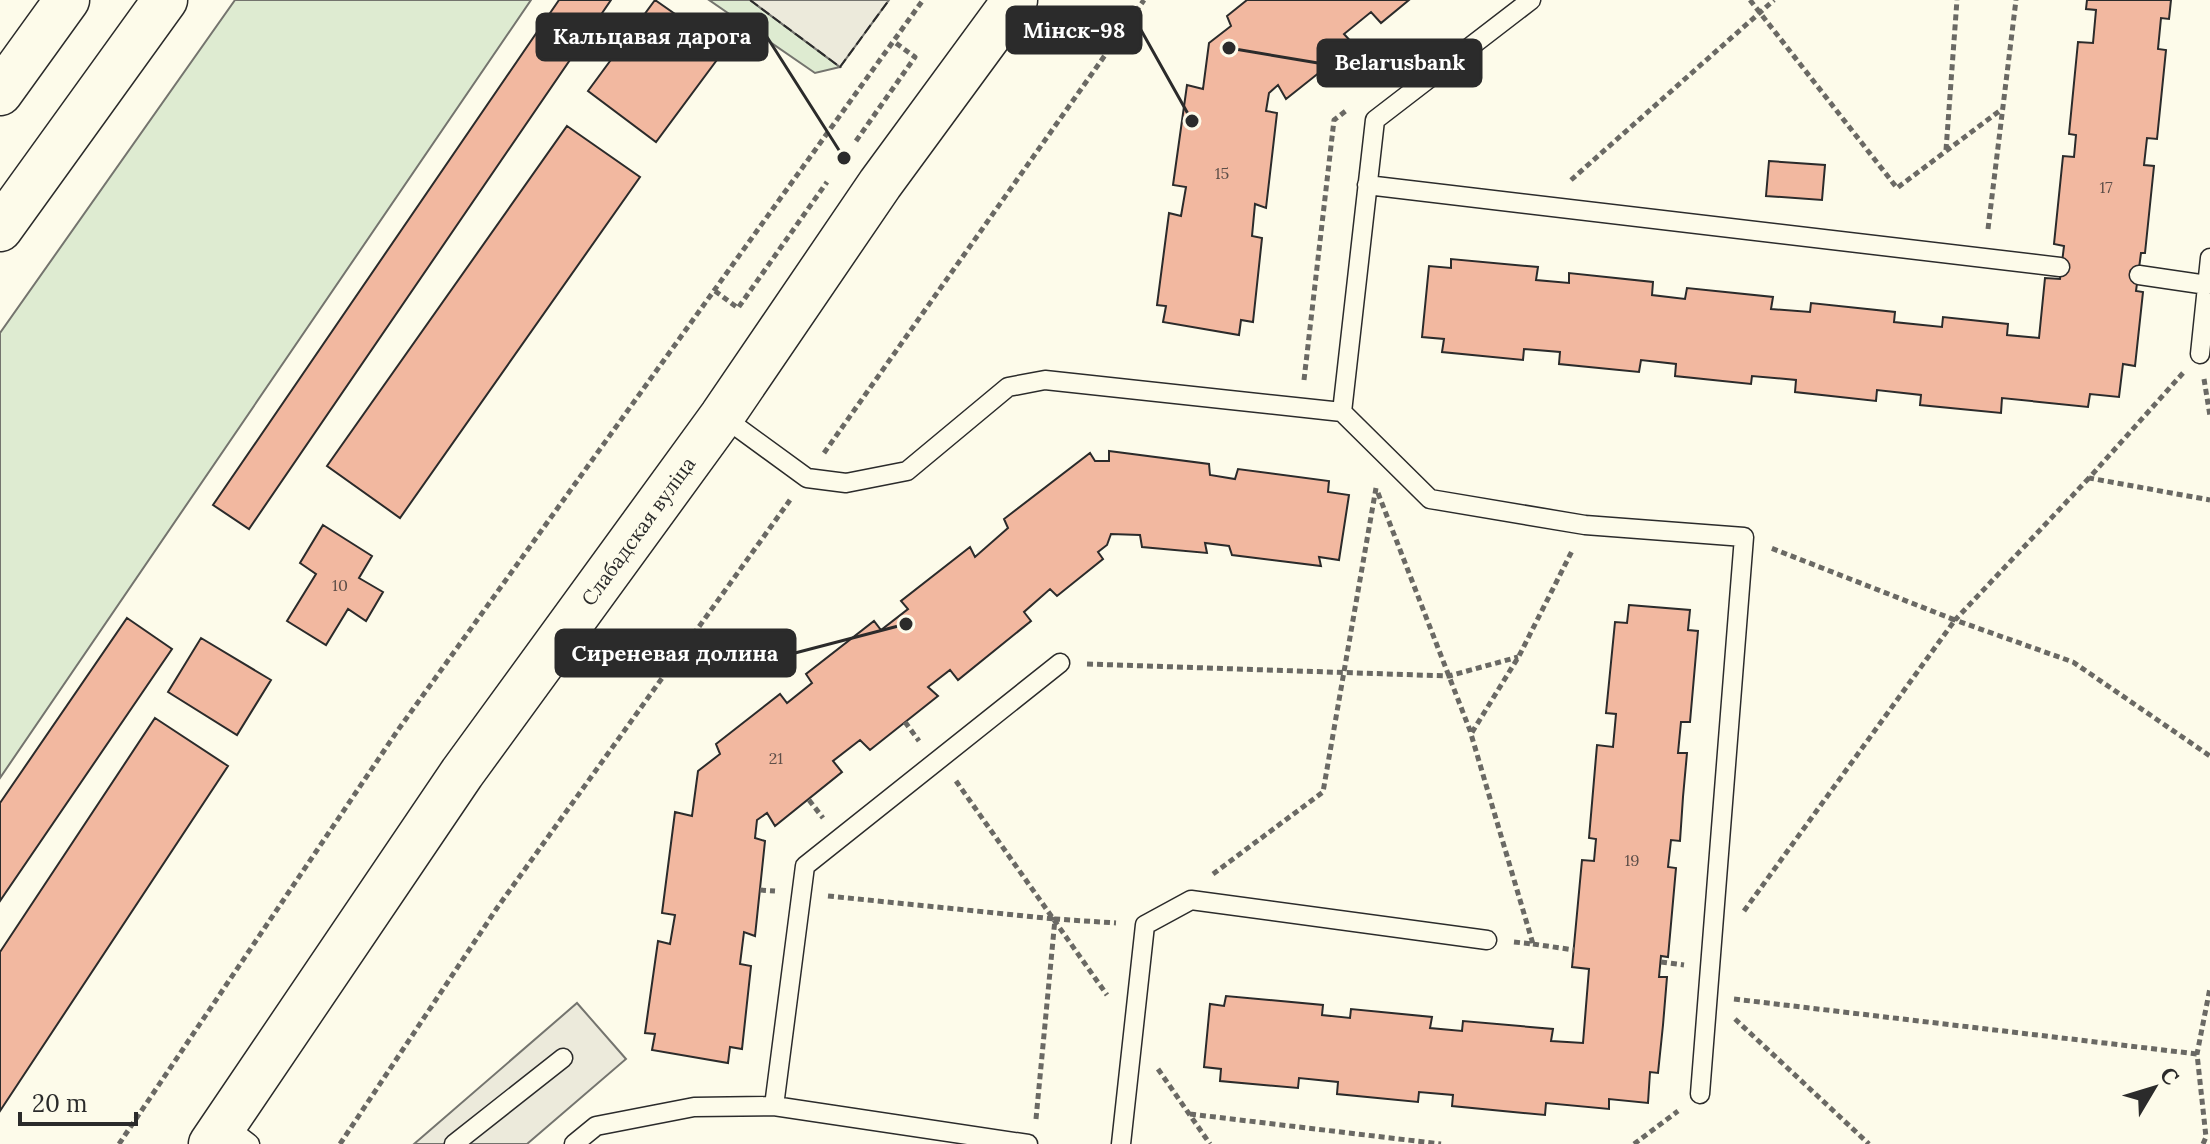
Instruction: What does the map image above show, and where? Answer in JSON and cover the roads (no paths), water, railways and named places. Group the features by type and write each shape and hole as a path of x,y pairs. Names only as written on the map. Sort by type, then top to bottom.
{"main road":[{"path":"0,93 67,0"},
{"path":"0,229 165,0"},
{"name":"Слабадская вуліца","path":"228,1137 462,773 722,416 880,184 1015,0"}],"lane":[{"path":"1342,412 1375,120 1531,0"},
{"path":"1367,185 2060,267"},
{"path":"2200,354 2210,258"},
{"path":"2139,275 2207,285"},
{"path":"722,416 807,478 846,483 907,471 1008,387 1045,380 1342,412 1430,499 1585,525 1744,537 1700,1094"},
{"path":"774,1106 805,866 1060,663"},
{"path":"1121,1144 1145,925 1191,900 1487,940"},
{"path":"454,1144 563,1058"},
{"path":"574,1144 596,1126 694,1107 774,1106 1032,1136"}],"place":[{"name":"Belarusbank","path":"1229,48"},
{"name":"Мінск-98","path":"1192,121"},
{"name":"Кальцавая дарога","path":"844,158"},
{"name":"Сиреневая долина","path":"906,624"}]}
